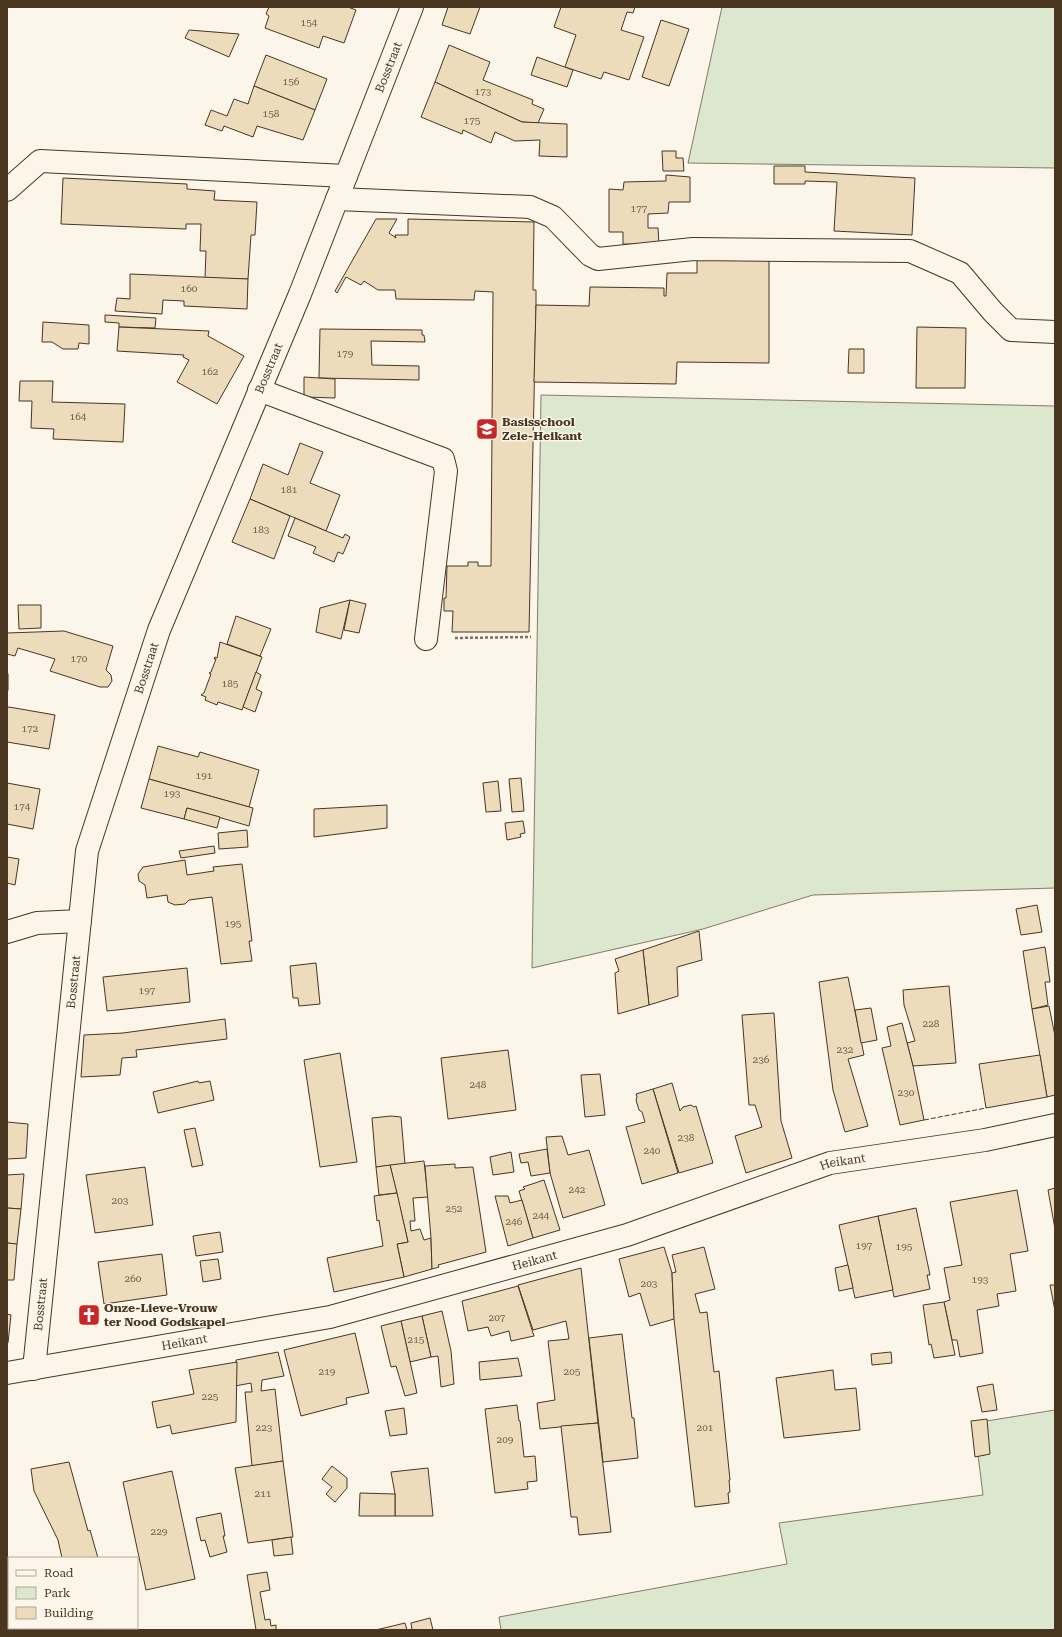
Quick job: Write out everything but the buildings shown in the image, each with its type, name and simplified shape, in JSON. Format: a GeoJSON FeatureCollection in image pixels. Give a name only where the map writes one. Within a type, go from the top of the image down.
{"type":"FeatureCollection","features":[{"type":"Feature","properties":{"kind":"street","name":"Bosstraat"},"geometry":{"type":"LineString","coordinates":[[34,1369],[87,852],[159,630],[300,294],[412,7]]}},
{"type":"Feature","properties":{"kind":"street"},"geometry":{"type":"LineString","coordinates":[[7,190],[40,161],[346,176]]}},
{"type":"Feature","properties":{"kind":"street"},"geometry":{"type":"LineString","coordinates":[[337,199],[530,207],[553,217],[590,255],[598,259],[693,248],[910,251],[960,273],[993,312],[1011,330],[1055,332]]}},
{"type":"Feature","properties":{"kind":"street"},"geometry":{"type":"LineString","coordinates":[[259,390],[443,458],[446,470],[426,638]]}},
{"type":"Feature","properties":{"kind":"street"},"geometry":{"type":"LineString","coordinates":[[7,932],[37,923],[80,921]]}},
{"type":"Feature","properties":{"kind":"street","name":"Heikant"},"geometry":{"type":"LineString","coordinates":[[7,1373],[330,1317],[628,1235],[830,1163],[985,1140],[1055,1125]]}},
{"type":"Feature","properties":{"kind":"path"},"geometry":{"type":"LineString","coordinates":[[426,638],[531,637]]}},
{"type":"Feature","properties":{"kind":"green space"},"geometry":{"type":"Polygon","coordinates":[[[722,7],[1055,7],[1055,168],[688,163],[722,7]]]}},
{"type":"Feature","properties":{"kind":"green space"},"geometry":{"type":"Polygon","coordinates":[[[541,395],[1055,406],[1055,888],[813,895],[703,929],[532,968],[541,395]]]}},
{"type":"Feature","properties":{"kind":"green space"},"geometry":{"type":"Polygon","coordinates":[[[1055,1410],[1055,1630],[501,1630],[499,1617],[787,1564],[779,1523],[983,1495],[974,1423],[1055,1410]]]}},
{"type":"Feature","properties":{"kind":"fence"},"geometry":{"type":"LineString","coordinates":[[924,1120],[986,1108]]}},
{"type":"Feature","properties":{"kind":"place","name":"Basisschool Zele-Heikant"},"geometry":{"type":"Point","coordinates":[487,429]}},
{"type":"Feature","properties":{"kind":"place","name":"Onze-Lieve-Vrouw ter Nood Godskapel"},"geometry":{"type":"Point","coordinates":[89,1315]}}]}
